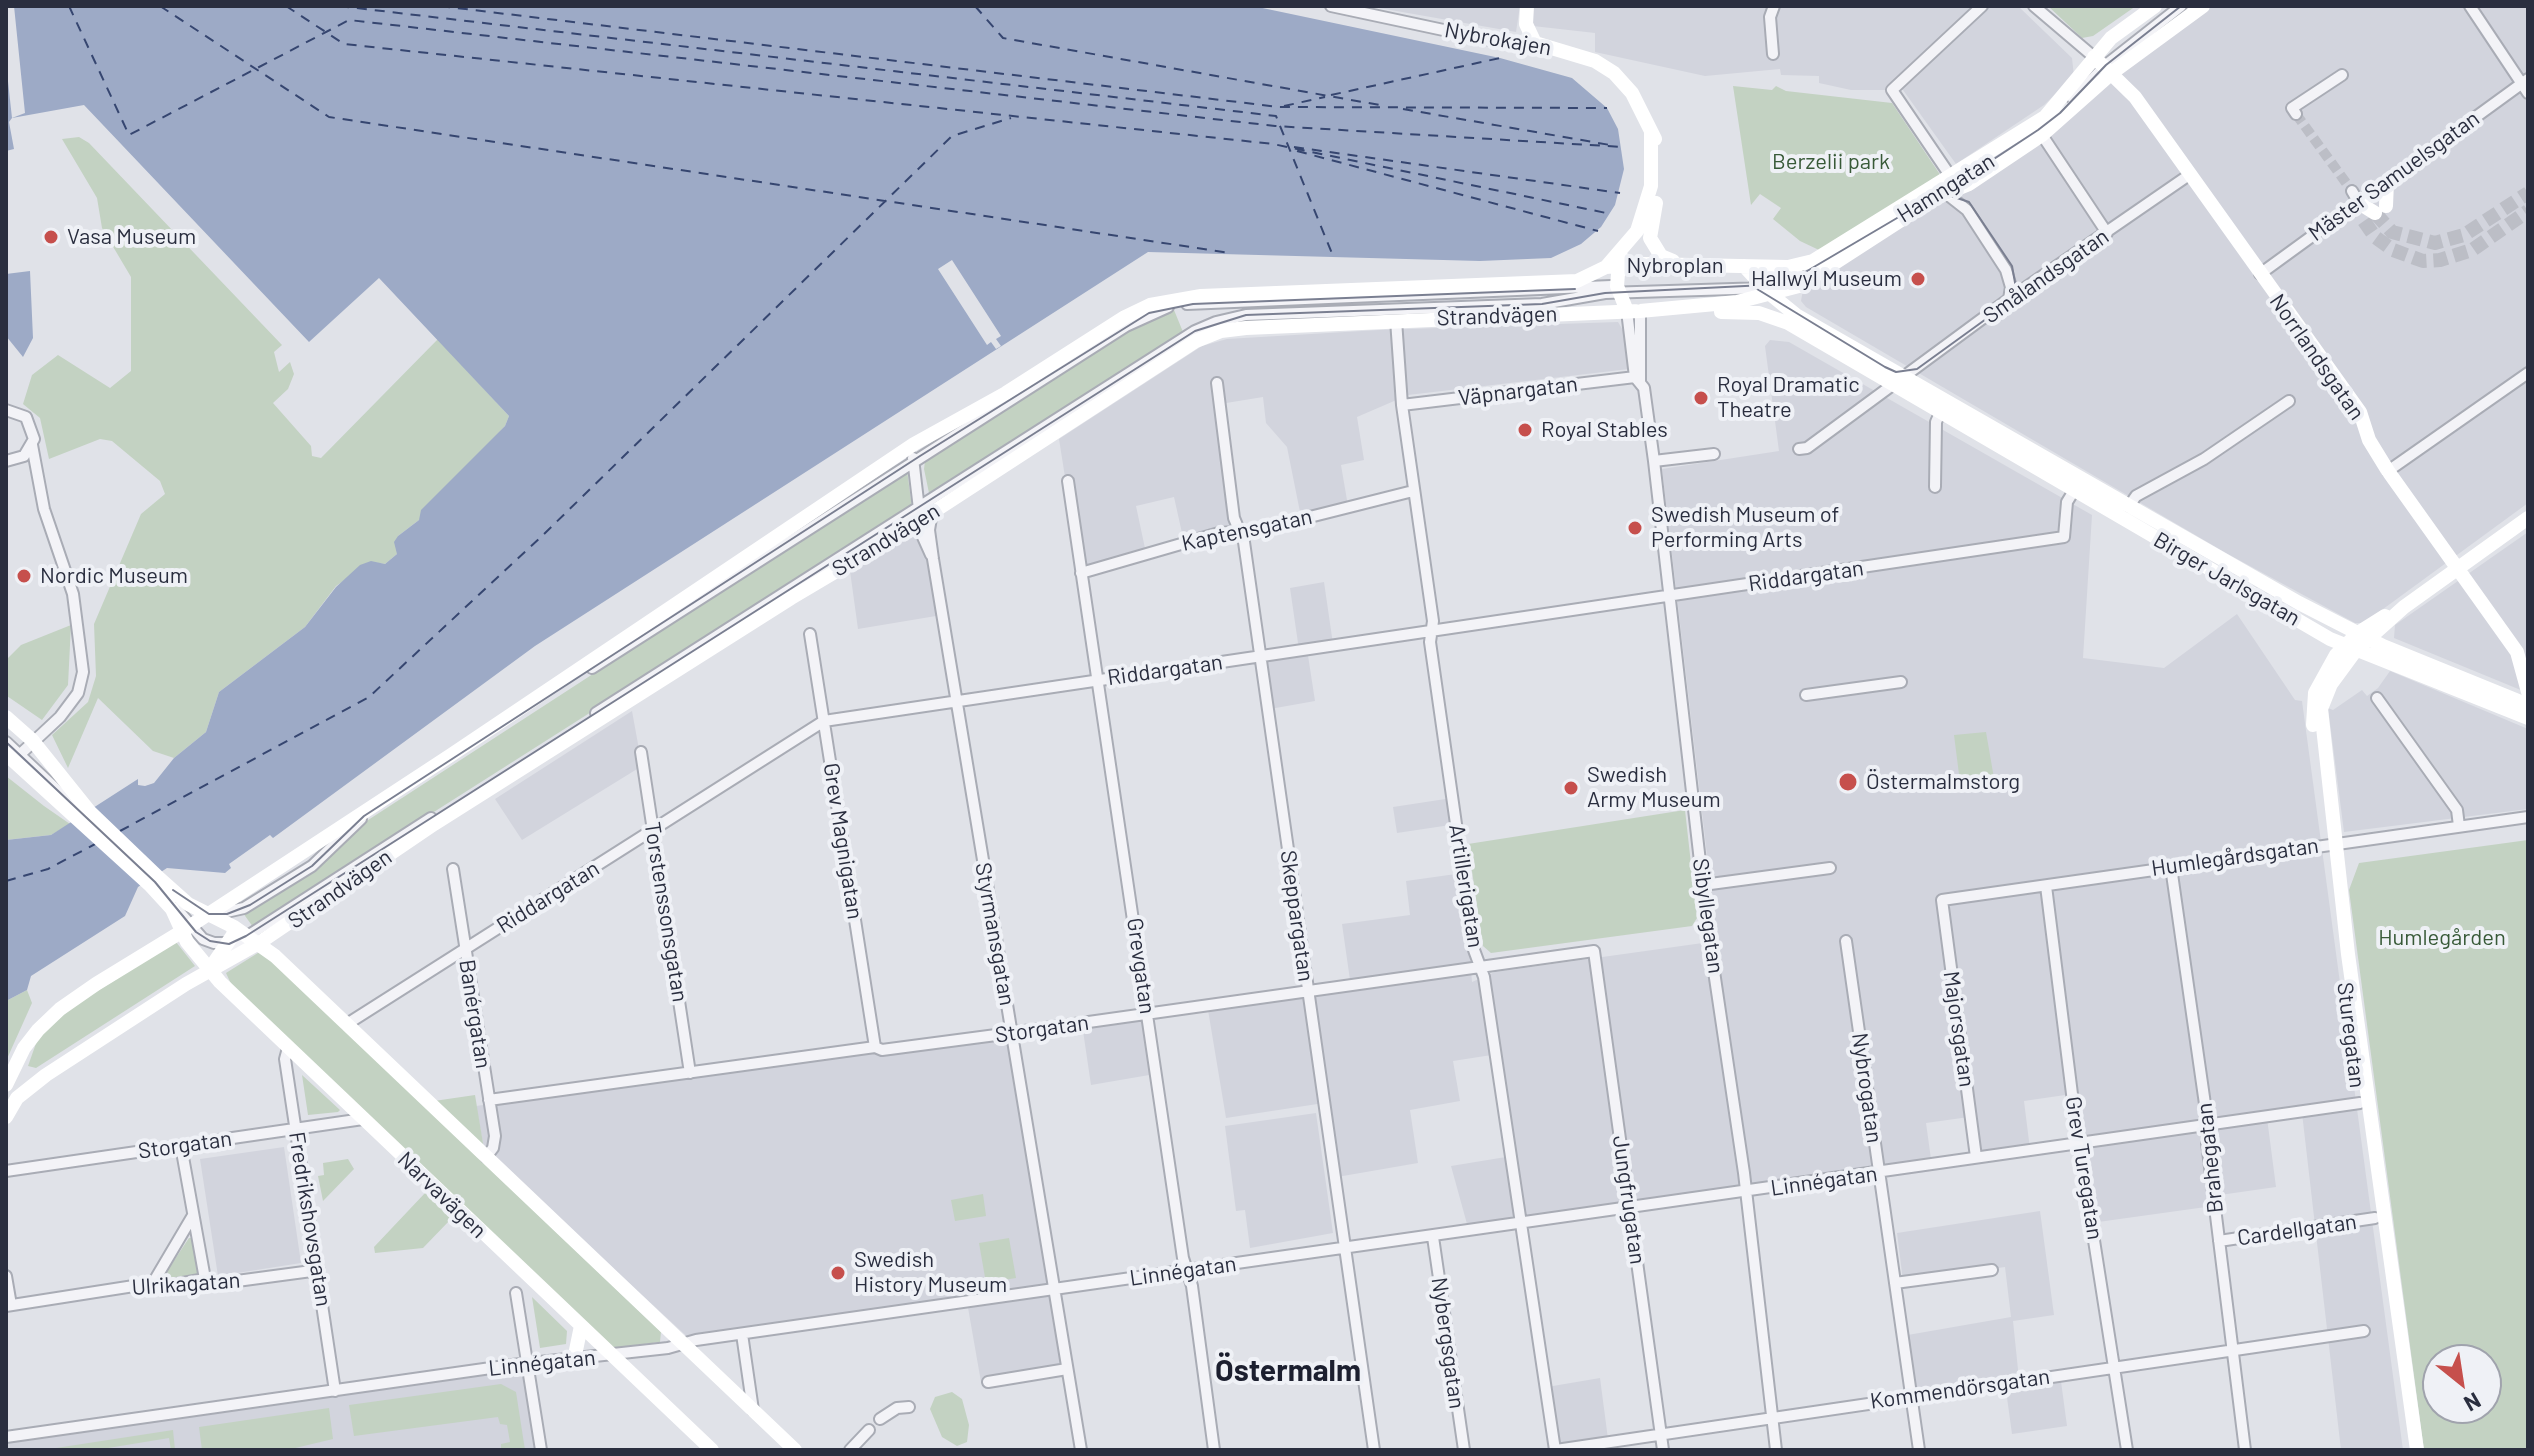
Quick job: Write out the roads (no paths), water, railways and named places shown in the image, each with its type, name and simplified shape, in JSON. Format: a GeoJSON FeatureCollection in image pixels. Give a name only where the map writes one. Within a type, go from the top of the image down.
{"type":"FeatureCollection","features":[{"type":"Feature","properties":{"kind":"street","name":"Nybrokajen"},"geometry":{"type":"LineString","coordinates":[[1331,6],[1506,44],[1543,47],[1595,61],[1614,73],[1632,93],[1651,131]]}},
{"type":"Feature","properties":{"kind":"street"},"geometry":{"type":"LineString","coordinates":[[1398,20],[1400,6]]}},
{"type":"Feature","properties":{"kind":"street"},"geometry":{"type":"LineString","coordinates":[[1527,6],[1529,34],[1535,43],[1543,47]]}},
{"type":"Feature","properties":{"kind":"street"},"geometry":{"type":"LineString","coordinates":[[1773,54],[1770,17],[1774,6]]}},
{"type":"Feature","properties":{"kind":"street"},"geometry":{"type":"LineString","coordinates":[[1951,177],[1892,90],[1982,6]]}},
{"type":"Feature","properties":{"kind":"street"},"geometry":{"type":"LineString","coordinates":[[2034,6],[2103,64]]}},
{"type":"Feature","properties":{"kind":"street","name":"Hamngatan"},"geometry":{"type":"LineString","coordinates":[[1759,281],[1799,286],[1935,198],[1948,195],[2042,135],[2093,89],[2111,38],[2155,6]]}},
{"type":"Feature","properties":{"kind":"street","name":"Hamngatan"},"geometry":{"type":"LineString","coordinates":[[1740,282],[1803,277],[2001,154],[2060,113],[2103,64],[2175,6]]}},
{"type":"Feature","properties":{"kind":"street","name":"Hamngatan"},"geometry":{"type":"LineString","coordinates":[[2103,64],[2181,6]]}},
{"type":"Feature","properties":{"kind":"street","name":"Hamngatan"},"geometry":{"type":"LineString","coordinates":[[1759,281],[1788,267],[1813,261],[1951,177],[2045,117],[2081,78],[2203,6]]}},
{"type":"Feature","properties":{"kind":"street"},"geometry":{"type":"LineString","coordinates":[[2470,6],[2526,85]]}},
{"type":"Feature","properties":{"kind":"street","name":"Norrlandsgatan"},"geometry":{"type":"LineString","coordinates":[[2103,64],[2135,97],[2360,412],[2369,440],[2388,471],[2524,659],[2528,692]]}},
{"type":"Feature","properties":{"kind":"street"},"geometry":{"type":"LineString","coordinates":[[2296,114],[2292,108],[2342,75]]}},
{"type":"Feature","properties":{"kind":"street","name":"Mäster Samuelsgatan"},"geometry":{"type":"LineString","coordinates":[[2260,274],[2356,197],[2387,182],[2526,85]]}},
{"type":"Feature","properties":{"kind":"street"},"geometry":{"type":"LineString","coordinates":[[1634,311],[1617,289],[1651,186],[1651,131]]}},
{"type":"Feature","properties":{"kind":"street"},"geometry":{"type":"LineString","coordinates":[[1651,131],[1660,155],[1661,178],[1650,238],[1661,256],[1681,264]]}},
{"type":"Feature","properties":{"kind":"street"},"geometry":{"type":"LineString","coordinates":[[2042,135],[2107,233]]}},
{"type":"Feature","properties":{"kind":"street","name":"Smålandsgatan"},"geometry":{"type":"LineString","coordinates":[[1799,449],[1807,448],[2009,299],[2189,175]]}},
{"type":"Feature","properties":{"kind":"street"},"geometry":{"type":"LineString","coordinates":[[2356,197],[2375,213],[2387,182]]}},
{"type":"Feature","properties":{"kind":"street"},"geometry":{"type":"LineString","coordinates":[[1948,195],[1967,210],[2006,270],[2011,287],[2009,299]]}},
{"type":"Feature","properties":{"kind":"street"},"geometry":{"type":"LineString","coordinates":[[1606,267],[1637,231]]}},
{"type":"Feature","properties":{"kind":"street","name":"Nybroplan"},"geometry":{"type":"LineString","coordinates":[[1606,267],[1681,264],[1759,281]]}},
{"type":"Feature","properties":{"kind":"street","name":"Strandvägen"},"geometry":{"type":"LineString","coordinates":[[913,461],[917,451],[1125,317],[1150,305],[1179,298],[1548,285],[1577,281],[1606,267]]}},
{"type":"Feature","properties":{"kind":"street","name":"Nybroplan"},"geometry":{"type":"LineString","coordinates":[[1617,289],[1759,281]]}},
{"type":"Feature","properties":{"kind":"street","name":"Nybroplan"},"geometry":{"type":"LineString","coordinates":[[1634,311],[1737,302],[1759,281]]}},
{"type":"Feature","properties":{"kind":"street","name":"Birger Jarlsgatan"},"geometry":{"type":"LineString","coordinates":[[1759,281],[1816,326],[1940,413],[2075,489],[2254,597],[2528,718]]}},
{"type":"Feature","properties":{"kind":"street","name":"Nybroplan"},"geometry":{"type":"LineString","coordinates":[[1617,289],[1740,282]]}},
{"type":"Feature","properties":{"kind":"street","name":"Birger Jarlsgatan"},"geometry":{"type":"LineString","coordinates":[[1799,286],[1796,304],[1816,326]]}},
{"type":"Feature","properties":{"kind":"street","name":"Strandvägen"},"geometry":{"type":"LineString","coordinates":[[209,914],[236,912],[312,866],[364,816],[913,461],[1126,326],[1164,308],[1193,304],[1617,289]]}},
{"type":"Feature","properties":{"kind":"street","name":"Strandvägen"},"geometry":{"type":"LineString","coordinates":[[923,512],[1191,334],[1216,322],[1246,315],[1542,304],[1617,289]]}},
{"type":"Feature","properties":{"kind":"street","name":"Nybroplan"},"geometry":{"type":"LineString","coordinates":[[1634,311],[1759,313]]}},
{"type":"Feature","properties":{"kind":"street","name":"Strandvägen"},"geometry":{"type":"LineString","coordinates":[[209,971],[217,955],[241,938],[434,824],[923,512],[1208,335],[1246,328],[1634,311]]}},
{"type":"Feature","properties":{"kind":"street","name":"Sibyllegatan"},"geometry":{"type":"LineString","coordinates":[[1634,311],[1637,380],[1644,388],[1654,461],[1703,885],[1745,1191],[1776,1450]]}},
{"type":"Feature","properties":{"kind":"street","name":"Birger Jarlsgatan"},"geometry":{"type":"LineString","coordinates":[[1759,313],[1788,323],[2129,506],[2356,641]]}},
{"type":"Feature","properties":{"kind":"street","name":"Artillerigatan"},"geometry":{"type":"LineString","coordinates":[[1396,320],[1402,405],[1433,617],[1431,631],[1474,950],[1484,977],[1555,1450]]}},
{"type":"Feature","properties":{"kind":"street"},"geometry":{"type":"LineString","coordinates":[[2388,471],[2528,373]]}},
{"type":"Feature","properties":{"kind":"street","name":"Väpnargatan"},"geometry":{"type":"LineString","coordinates":[[1402,405],[1637,380]]}},
{"type":"Feature","properties":{"kind":"street","name":"Birger Jarlsgatan"},"geometry":{"type":"LineString","coordinates":[[1898,382],[1931,398],[2259,590],[2356,641],[2528,705]]}},
{"type":"Feature","properties":{"kind":"street","name":"Skeppargatan"},"geometry":{"type":"LineString","coordinates":[[1217,383],[1234,518],[1243,533],[1374,1450]]}},
{"type":"Feature","properties":{"kind":"street","name":"Strandvägen"},"geometry":{"type":"LineString","coordinates":[[6,1085],[18,1059],[38,1030],[60,1009],[804,521],[914,444],[1006,393]]}},
{"type":"Feature","properties":{"kind":"street"},"geometry":{"type":"LineString","coordinates":[[2129,506],[2136,496],[2204,459],[2289,401]]}},
{"type":"Feature","properties":{"kind":"street"},"geometry":{"type":"LineString","coordinates":[[6,410],[19,412],[31,423],[32,445],[49,523],[73,594],[83,672],[78,693],[60,717],[19,751]]}},
{"type":"Feature","properties":{"kind":"street"},"geometry":{"type":"LineString","coordinates":[[1935,487],[1936,422],[1940,413]]}},
{"type":"Feature","properties":{"kind":"street"},"geometry":{"type":"LineString","coordinates":[[6,461],[18,459],[32,445]]}},
{"type":"Feature","properties":{"kind":"street"},"geometry":{"type":"LineString","coordinates":[[1654,461],[1714,454]]}},
{"type":"Feature","properties":{"kind":"street"},"geometry":{"type":"LineString","coordinates":[[18,459],[37,471]]}},
{"type":"Feature","properties":{"kind":"street","name":"Styrmansgatan"},"geometry":{"type":"LineString","coordinates":[[913,461],[923,512],[925,545],[933,559],[1081,1450]]}},
{"type":"Feature","properties":{"kind":"street","name":"Grevgatan"},"geometry":{"type":"LineString","coordinates":[[1068,481],[1186,1271],[1192,1286],[1214,1450]]}},
{"type":"Feature","properties":{"kind":"street","name":"Riddargatan"},"geometry":{"type":"LineString","coordinates":[[347,1024],[824,721],[2064,537],[2067,502],[2075,489]]}},
{"type":"Feature","properties":{"kind":"street","name":"Kaptensgatan"},"geometry":{"type":"LineString","coordinates":[[1081,573],[1219,533],[1243,533],[1413,491]]}},
{"type":"Feature","properties":{"kind":"street"},"geometry":{"type":"LineString","coordinates":[[2356,641],[2528,518]]}},
{"type":"Feature","properties":{"kind":"street","name":"Grev Magnigatan"},"geometry":{"type":"LineString","coordinates":[[810,634],[875,1047]]}},
{"type":"Feature","properties":{"kind":"street","name":"Sturegatan"},"geometry":{"type":"LineString","coordinates":[[2356,641],[2331,684],[2321,709],[2360,1103],[2408,1450]]}},
{"type":"Feature","properties":{"kind":"street"},"geometry":{"type":"LineString","coordinates":[[1806,695],[1901,682]]}},
{"type":"Feature","properties":{"kind":"street"},"geometry":{"type":"LineString","coordinates":[[2377,698],[2457,810],[2459,826]]}},
{"type":"Feature","properties":{"kind":"street"},"geometry":{"type":"LineString","coordinates":[[6,717],[19,751]]}},
{"type":"Feature","properties":{"kind":"street"},"geometry":{"type":"LineString","coordinates":[[6,735],[155,882],[209,914],[347,1024],[795,1450]]}},
{"type":"Feature","properties":{"kind":"street"},"geometry":{"type":"LineString","coordinates":[[6,742],[84,815]]}},
{"type":"Feature","properties":{"kind":"street","name":"Torstenssonsgatan"},"geometry":{"type":"LineString","coordinates":[[641,752],[690,1073]]}},
{"type":"Feature","properties":{"kind":"street","name":"Humlegårdsgatan"},"geometry":{"type":"LineString","coordinates":[[1942,900],[2528,817]]}},
{"type":"Feature","properties":{"kind":"street","name":"Sturegatan"},"geometry":{"type":"LineString","coordinates":[[2333,843],[2417,1450]]}},
{"type":"Feature","properties":{"kind":"street","name":"Brahegatan"},"geometry":{"type":"LineString","coordinates":[[2171,867],[2208,1125],[2245,1450]]}},
{"type":"Feature","properties":{"kind":"street"},"geometry":{"type":"LineString","coordinates":[[1703,885],[1830,868]]}},
{"type":"Feature","properties":{"kind":"street","name":"Banérgatan"},"geometry":{"type":"LineString","coordinates":[[453,869],[495,1136],[493,1148],[486,1157]]}},
{"type":"Feature","properties":{"kind":"street","name":"Narvavägen"},"geometry":{"type":"LineString","coordinates":[[155,882],[209,971],[712,1450]]}},
{"type":"Feature","properties":{"kind":"street","name":"Grev Turegatan"},"geometry":{"type":"LineString","coordinates":[[2046,886],[2080,1144],[2127,1450]]}},
{"type":"Feature","properties":{"kind":"street","name":"Majorsgatan"},"geometry":{"type":"LineString","coordinates":[[1942,900],[1976,1157]]}},
{"type":"Feature","properties":{"kind":"street"},"geometry":{"type":"LineString","coordinates":[[186,929],[203,939],[241,938]]}},
{"type":"Feature","properties":{"kind":"street","name":"Strandvägen"},"geometry":{"type":"LineString","coordinates":[[6,1117],[17,1098],[46,1075],[209,971],[241,938]]}},
{"type":"Feature","properties":{"kind":"street","name":"Nybrogatan"},"geometry":{"type":"LineString","coordinates":[[1846,941],[1919,1450]]}},
{"type":"Feature","properties":{"kind":"street","name":"Storgatan"},"geometry":{"type":"LineString","coordinates":[[489,1100],[875,1047],[882,1050],[1011,1033],[1594,951]]}},
{"type":"Feature","properties":{"kind":"street","name":"Jungfrugatan"},"geometry":{"type":"LineString","coordinates":[[1594,951],[1663,1450]]}},
{"type":"Feature","properties":{"kind":"street","name":"Fredrikshovsgatan"},"geometry":{"type":"LineString","coordinates":[[288,1048],[285,1059],[335,1391]]}},
{"type":"Feature","properties":{"kind":"street"},"geometry":{"type":"LineString","coordinates":[[18,1059],[22,1070],[29,1076],[46,1075]]}},
{"type":"Feature","properties":{"kind":"street","name":"Linnégatan"},"geometry":{"type":"LineString","coordinates":[[6,1437],[611,1356],[742,1334],[2360,1103]]}},
{"type":"Feature","properties":{"kind":"street","name":"Storgatan"},"geometry":{"type":"LineString","coordinates":[[6,1171],[363,1119]]}},
{"type":"Feature","properties":{"kind":"street"},"geometry":{"type":"LineString","coordinates":[[181,1146],[205,1279]]}},
{"type":"Feature","properties":{"kind":"street"},"geometry":{"type":"LineString","coordinates":[[153,1283],[192,1217]]}},
{"type":"Feature","properties":{"kind":"street","name":"Cardellgatan"},"geometry":{"type":"LineString","coordinates":[[2219,1241],[2375,1218]]}},
{"type":"Feature","properties":{"kind":"street","name":"Nybergsgatan"},"geometry":{"type":"LineString","coordinates":[[1433,1237],[1464,1450]]}},
{"type":"Feature","properties":{"kind":"street","name":"Ulrikagatan"},"geometry":{"type":"LineString","coordinates":[[8,1305],[153,1283],[166,1286],[205,1279],[222,1283],[319,1270]]}},
{"type":"Feature","properties":{"kind":"street"},"geometry":{"type":"LineString","coordinates":[[1895,1283],[1992,1270]]}},
{"type":"Feature","properties":{"kind":"street"},"geometry":{"type":"LineString","coordinates":[[6,1276],[8,1305]]}},
{"type":"Feature","properties":{"kind":"street"},"geometry":{"type":"LineString","coordinates":[[516,1293],[541,1450]]}},
{"type":"Feature","properties":{"kind":"street"},"geometry":{"type":"LineString","coordinates":[[574,1360],[581,1326]]}},
{"type":"Feature","properties":{"kind":"street","name":"Kommendörsgatan"},"geometry":{"type":"LineString","coordinates":[[1555,1450],[2364,1331]]}},
{"type":"Feature","properties":{"kind":"street"},"geometry":{"type":"LineString","coordinates":[[742,1334],[753,1412]]}},
{"type":"Feature","properties":{"kind":"street"},"geometry":{"type":"LineString","coordinates":[[988,1382],[1067,1369]]}},
{"type":"Feature","properties":{"kind":"street"},"geometry":{"type":"LineString","coordinates":[[880,1419],[897,1408],[909,1407]]}},
{"type":"Feature","properties":{"kind":"street"},"geometry":{"type":"LineString","coordinates":[[850,1450],[869,1430]]}},
{"type":"Feature","properties":{"kind":"water"},"geometry":{"type":"Polygon","coordinates":[[[6,6],[1253,6],[1500,58],[1572,78],[1607,108],[1618,129],[1624,169],[1615,205],[1601,227],[1581,244],[1551,258],[1480,261],[1148,252],[535,646],[273,838],[270,835],[229,864],[231,868],[225,873],[167,868],[138,887],[125,916],[31,976],[27,990],[6,1001],[6,840],[51,835],[138,779],[138,785],[154,783],[174,758],[206,732],[219,692],[305,627],[336,587],[360,565],[371,561],[385,564],[397,554],[394,542],[398,536],[419,520],[421,510],[505,426],[509,416],[379,278],[309,342],[84,105],[12,118],[9,122],[14,149],[6,151],[6,6]]]}},
{"type":"Feature","properties":{"kind":"water"},"geometry":{"type":"Polygon","coordinates":[[[30,271],[33,338],[23,357],[6,336],[6,274],[30,271]]]}},
{"type":"Feature","properties":{"kind":"tunnel"},"geometry":{"type":"LineString","coordinates":[[2296,114],[2352,191]]}},
{"type":"Feature","properties":{"kind":"tunnel"},"geometry":{"type":"LineString","coordinates":[[2375,213],[2392,232],[2435,243],[2464,235],[2528,193]]}},
{"type":"Feature","properties":{"kind":"tunnel"},"geometry":{"type":"LineString","coordinates":[[2364,221],[2375,237],[2393,250],[2423,261],[2440,260],[2472,250],[2528,211]]}},
{"type":"Feature","properties":{"kind":"tram line"},"geometry":{"type":"LineString","coordinates":[[6,742],[155,882],[196,932],[210,941],[229,944],[1195,331],[1246,315],[1542,304],[1605,293],[1785,284],[1965,178],[2038,130],[2060,113],[2106,65],[2181,6]]}},
{"type":"Feature","properties":{"kind":"tram line"},"geometry":{"type":"LineString","coordinates":[[1757,289],[1885,367],[1896,372],[1917,369],[2004,306],[2016,288],[2012,266],[1969,202],[1948,195],[1935,198]]}},
{"type":"Feature","properties":{"kind":"tram line"},"geometry":{"type":"LineString","coordinates":[[173,890],[209,914],[227,914],[250,905],[312,866],[364,816],[920,456],[1149,313],[1193,304],[1575,289]]}},
{"type":"Feature","properties":{"kind":"place","name":"Vasa Museum"},"geometry":{"type":"Point","coordinates":[51,237]}},
{"type":"Feature","properties":{"kind":"place","name":"Hallwyl Museum"},"geometry":{"type":"Point","coordinates":[1918,279]}},
{"type":"Feature","properties":{"kind":"place","name":"Royal Dramatic Theatre"},"geometry":{"type":"Point","coordinates":[1701,398]}},
{"type":"Feature","properties":{"kind":"place","name":"Royal Stables"},"geometry":{"type":"Point","coordinates":[1525,430]}},
{"type":"Feature","properties":{"kind":"place","name":"Swedish Museum of Performing Arts"},"geometry":{"type":"Point","coordinates":[1635,528]}},
{"type":"Feature","properties":{"kind":"place","name":"Nordic Museum"},"geometry":{"type":"Point","coordinates":[24,576]}},
{"type":"Feature","properties":{"kind":"place","name":"Östermalmstorg"},"geometry":{"type":"Point","coordinates":[1848,782]}},
{"type":"Feature","properties":{"kind":"place","name":"Swedish Army Museum"},"geometry":{"type":"Point","coordinates":[1571,788]}},
{"type":"Feature","properties":{"kind":"place","name":"Swedish History Museum"},"geometry":{"type":"Point","coordinates":[838,1273]}},
{"type":"Feature","properties":{"kind":"district","name":"Östermalm"},"geometry":{"type":"Point","coordinates":[1288,1371]}},
{"type":"Feature","properties":{"kind":"park label","name":"Berzelii park"},"geometry":{"type":"Point","coordinates":[1831,162]}},
{"type":"Feature","properties":{"kind":"park label","name":"Humlegården"},"geometry":{"type":"Point","coordinates":[2442,938]}}]}
